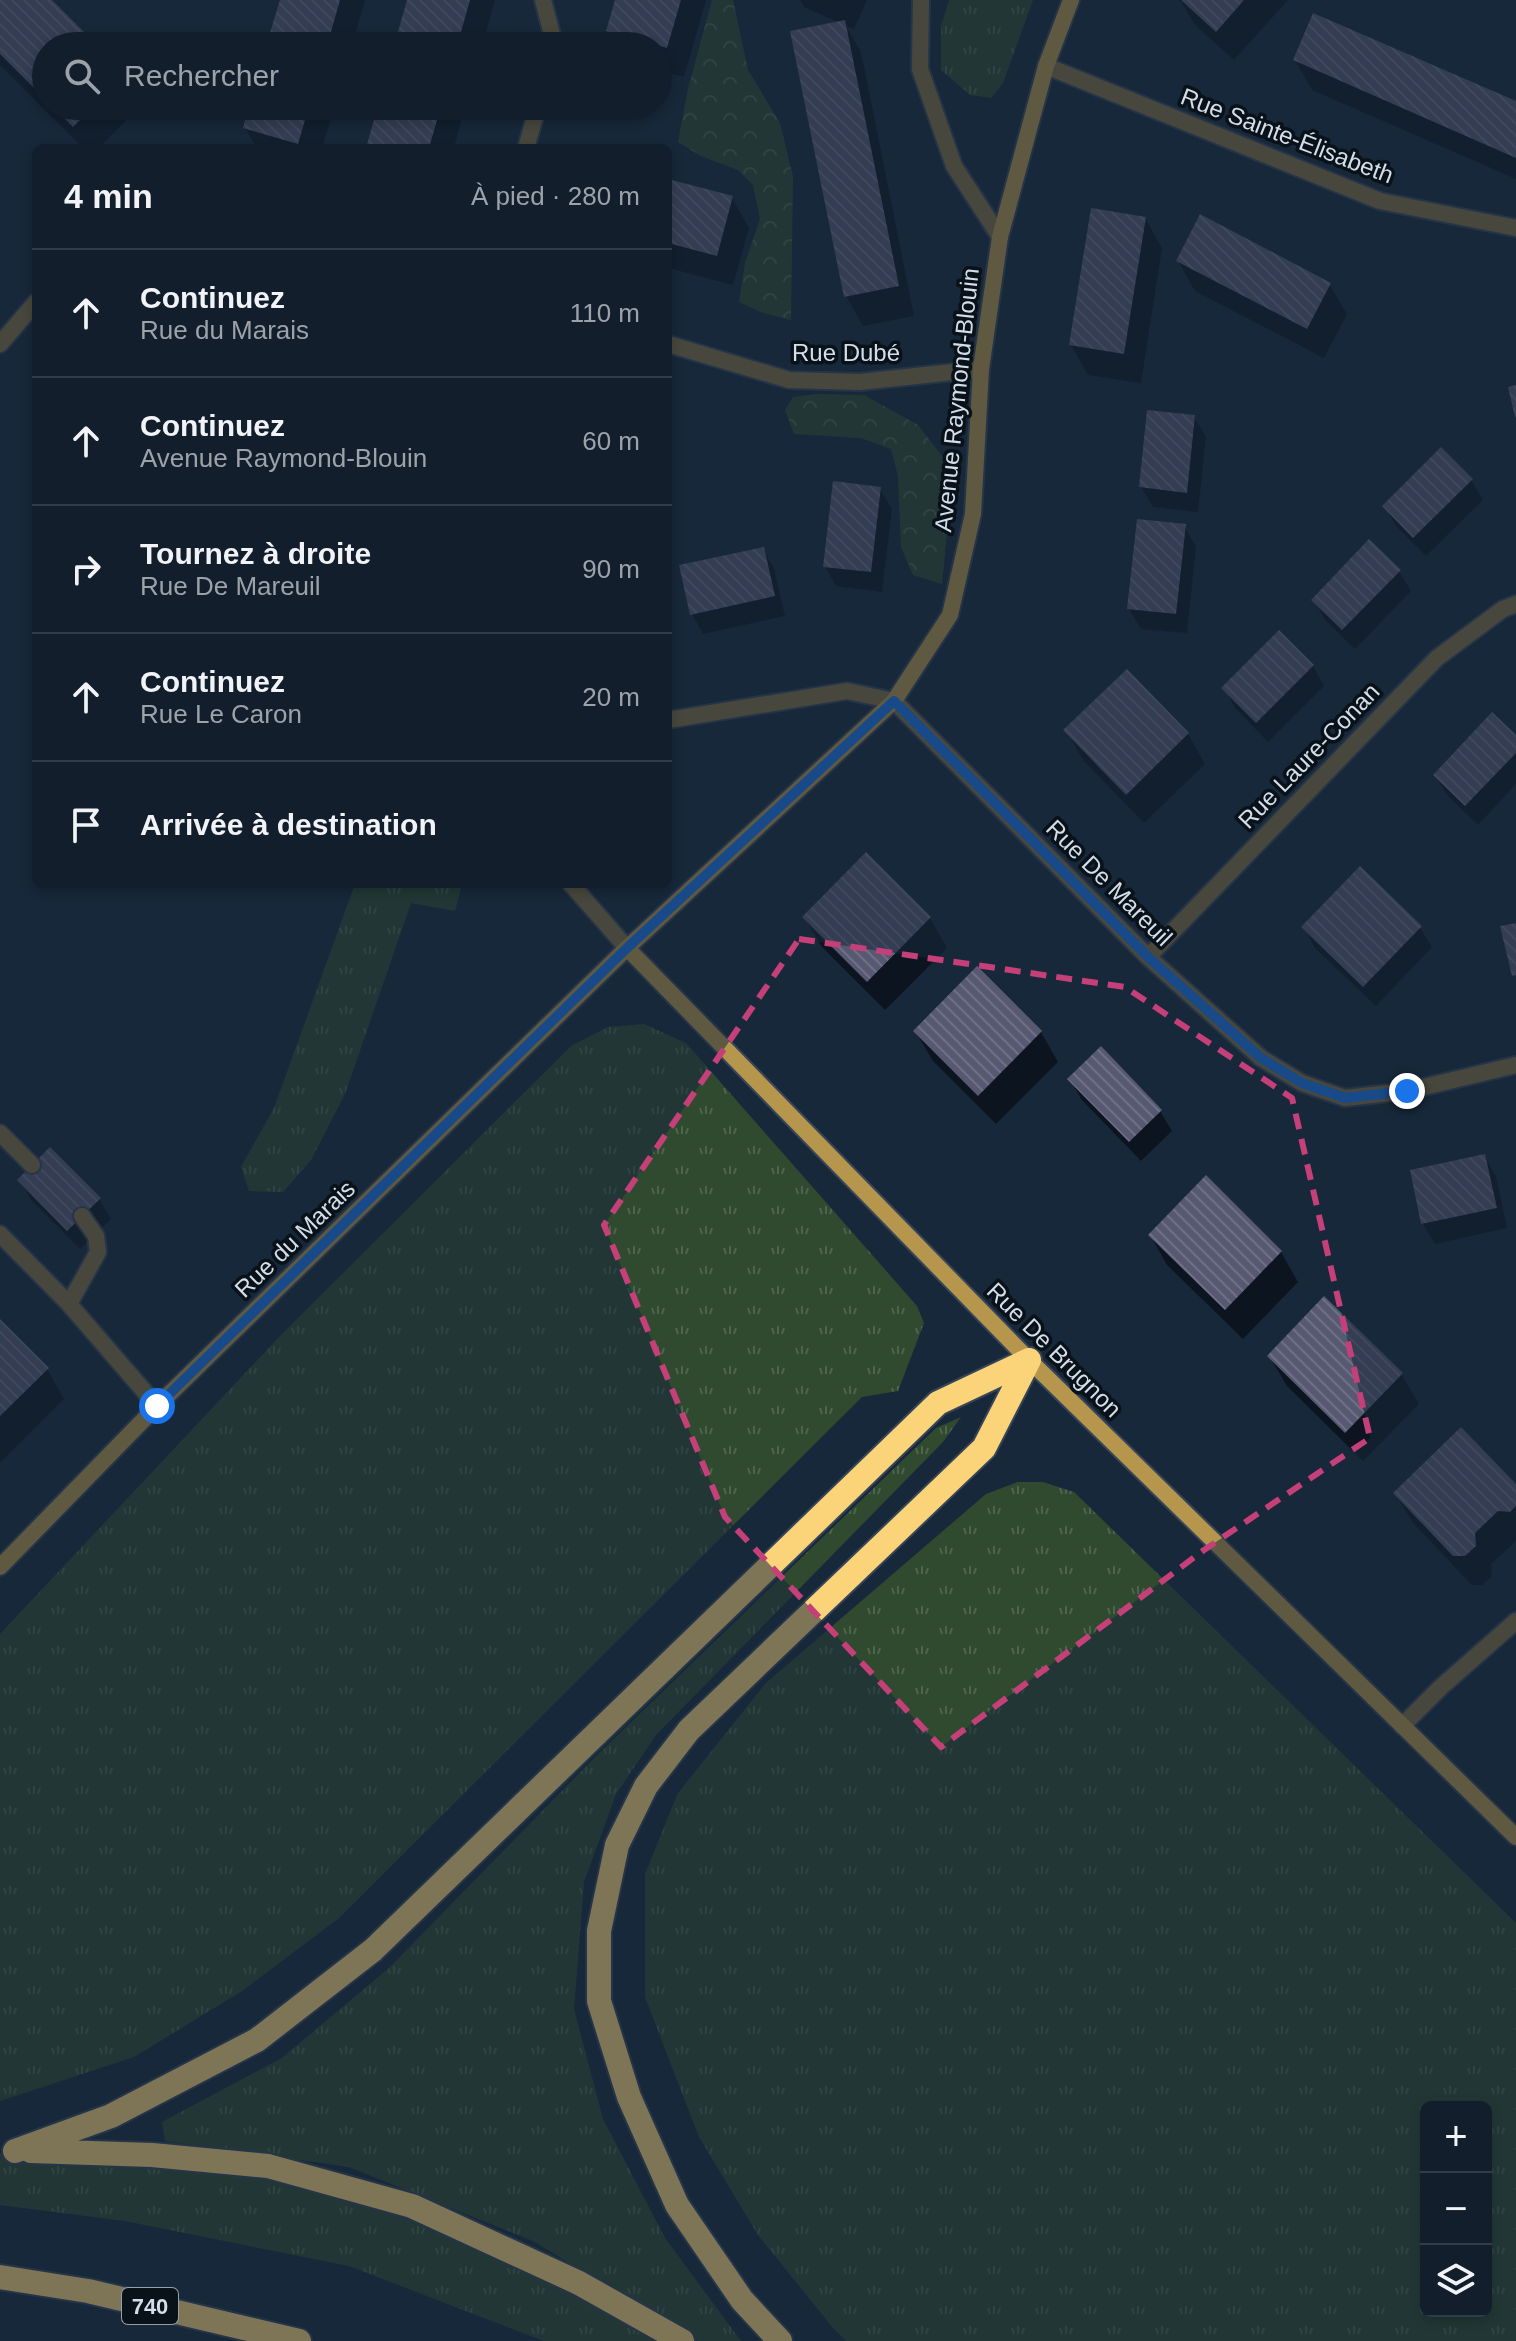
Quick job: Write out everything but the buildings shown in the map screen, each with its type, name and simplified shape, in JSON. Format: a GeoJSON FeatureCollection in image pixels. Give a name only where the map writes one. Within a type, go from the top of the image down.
{"type":"FeatureCollection","features":[{"type":"Feature","properties":{"kind":"highway"},"geometry":{"type":"LineString","coordinates":[[8,2152],[111,2116],[257,2040],[373,1950],[938,1403],[1029,1360]]}},
{"type":"Feature","properties":{"kind":"highway"},"geometry":{"type":"LineString","coordinates":[[780,2341],[742,2300],[677,2205],[629,2097],[599,2001],[599,1931],[617,1845],[646,1786],[689,1730],[984,1448],[1029,1360]]}},
{"type":"Feature","properties":{"kind":"highway"},"geometry":{"type":"LineString","coordinates":[[8,2152],[152,2155],[268,2166],[412,2206],[579,2283],[682,2341]]}},
{"type":"Feature","properties":{"kind":"highway","name":"740"},"geometry":{"type":"LineString","coordinates":[[0,2277],[88,2291],[299,2341]]}},
{"type":"Feature","properties":{"kind":"street"},"geometry":{"type":"LineString","coordinates":[[543,0],[551,32]]}},
{"type":"Feature","properties":{"kind":"street"},"geometry":{"type":"LineString","coordinates":[[921,0],[920,69],[954,166],[1000,237]]}},
{"type":"Feature","properties":{"kind":"street","name":"Avenue Raymond-Blouin"},"geometry":{"type":"LineString","coordinates":[[627,948],[894,701],[950,615],[973,514],[981,369],[1000,237],[1046,66],[1071,0]]}},
{"type":"Feature","properties":{"kind":"street","name":"Rue Sainte-Élisabeth"},"geometry":{"type":"LineString","coordinates":[[1046,66],[1380,201],[1516,228]]}},
{"type":"Feature","properties":{"kind":"street"},"geometry":{"type":"LineString","coordinates":[[527,144],[534,120]]}},
{"type":"Feature","properties":{"kind":"street"},"geometry":{"type":"LineString","coordinates":[[0,344],[32,307]]}},
{"type":"Feature","properties":{"kind":"street","name":"Rue Dubé"},"geometry":{"type":"LineString","coordinates":[[672,345],[789,380],[860,382],[981,369]]}},
{"type":"Feature","properties":{"kind":"street","name":"Rue Laure-Conan"},"geometry":{"type":"LineString","coordinates":[[1148,957],[1437,658],[1503,609],[1516,604]]}},
{"type":"Feature","properties":{"kind":"street"},"geometry":{"type":"LineString","coordinates":[[672,719],[847,691],[894,701]]}},
{"type":"Feature","properties":{"kind":"street","name":"Rue De Mareuil"},"geometry":{"type":"LineString","coordinates":[[894,701],[1148,957],[1261,1058],[1302,1083],[1345,1098],[1407,1091],[1516,1065]]}},
{"type":"Feature","properties":{"kind":"street","name":"Rue De Brugnon"},"geometry":{"type":"LineString","coordinates":[[574,888],[627,948],[1029,1360],[1516,1837]]}},
{"type":"Feature","properties":{"kind":"street","name":"Rue du Marais"},"geometry":{"type":"LineString","coordinates":[[0,1567],[157,1406],[627,948]]}},
{"type":"Feature","properties":{"kind":"street"},"geometry":{"type":"LineString","coordinates":[[0,1133],[32,1165]]}},
{"type":"Feature","properties":{"kind":"street"},"geometry":{"type":"LineString","coordinates":[[69,1304],[98,1252],[96,1236],[82,1216]]}},
{"type":"Feature","properties":{"kind":"street"},"geometry":{"type":"LineString","coordinates":[[0,1234],[69,1304],[157,1406]]}},
{"type":"Feature","properties":{"kind":"street"},"geometry":{"type":"LineString","coordinates":[[1402,1726],[1516,1621]]}},
{"type":"Feature","properties":{"kind":"highlighted area"},"geometry":{"type":"Polygon","coordinates":[[[799,939],[1125,987],[1292,1098],[1370,1438],[1204,1550],[941,1747],[725,1517],[604,1225],[799,939]]]}},
{"type":"Feature","properties":{"kind":"green space"},"geometry":{"type":"Polygon","coordinates":[[[712,0],[733,0],[748,70],[780,123],[793,177],[791,320],[763,313],[739,302],[745,263],[760,219],[753,185],[738,170],[701,156],[678,142],[688,89],[712,0]]]}},
{"type":"Feature","properties":{"kind":"green space"},"geometry":{"type":"Polygon","coordinates":[[[949,0],[1033,0],[1003,83],[991,98],[970,95],[941,70],[941,26],[949,0]]]}},
{"type":"Feature","properties":{"kind":"green space"},"geometry":{"type":"Polygon","coordinates":[[[864,395],[918,425],[953,470],[942,584],[913,575],[901,547],[898,476],[891,449],[861,438],[794,434],[785,410],[793,397],[864,395]]]}},
{"type":"Feature","properties":{"kind":"green space"},"geometry":{"type":"Polygon","coordinates":[[[354,888],[461,888],[455,911],[411,903],[345,1094],[311,1160],[283,1192],[249,1191],[241,1167],[274,1108],[354,888]]]}},
{"type":"Feature","properties":{"kind":"green space"},"geometry":{"type":"Polygon","coordinates":[[[644,1024],[686,1043],[917,1306],[924,1323],[898,1391],[862,1397],[339,1918],[242,1991],[134,2057],[0,2101],[0,1634],[280,1336],[571,1046],[608,1027],[644,1024]]]}},
{"type":"Feature","properties":{"kind":"green space"},"geometry":{"type":"Polygon","coordinates":[[[961,1417],[943,1442],[656,1735],[616,1794],[584,1882],[574,2009],[603,2119],[665,2238],[741,2341],[698,2341],[533,2241],[349,2167],[165,2141],[162,2122],[282,2058],[390,1967],[598,1754],[936,1428],[961,1417]]]}},
{"type":"Feature","properties":{"kind":"green space"},"geometry":{"type":"Polygon","coordinates":[[[1018,1482],[1043,1482],[1074,1492],[1516,1923],[1516,2341],[846,2341],[758,2235],[699,2137],[645,1997],[645,1874],[678,1793],[766,1683],[986,1494],[1018,1482]]]}},
{"type":"Feature","properties":{"kind":"green space"},"geometry":{"type":"Polygon","coordinates":[[[43,2150],[247,2167],[406,2216],[588,2298],[660,2341],[544,2341],[349,2266],[125,2221],[0,2205],[0,2154],[43,2150]]]}},
{"type":"Feature","properties":{"kind":"route"},"geometry":{"type":"LineString","coordinates":[[157,1406],[627,948],[894,701],[1148,957],[1261,1058],[1302,1083],[1345,1098],[1407,1091]]}}]}
